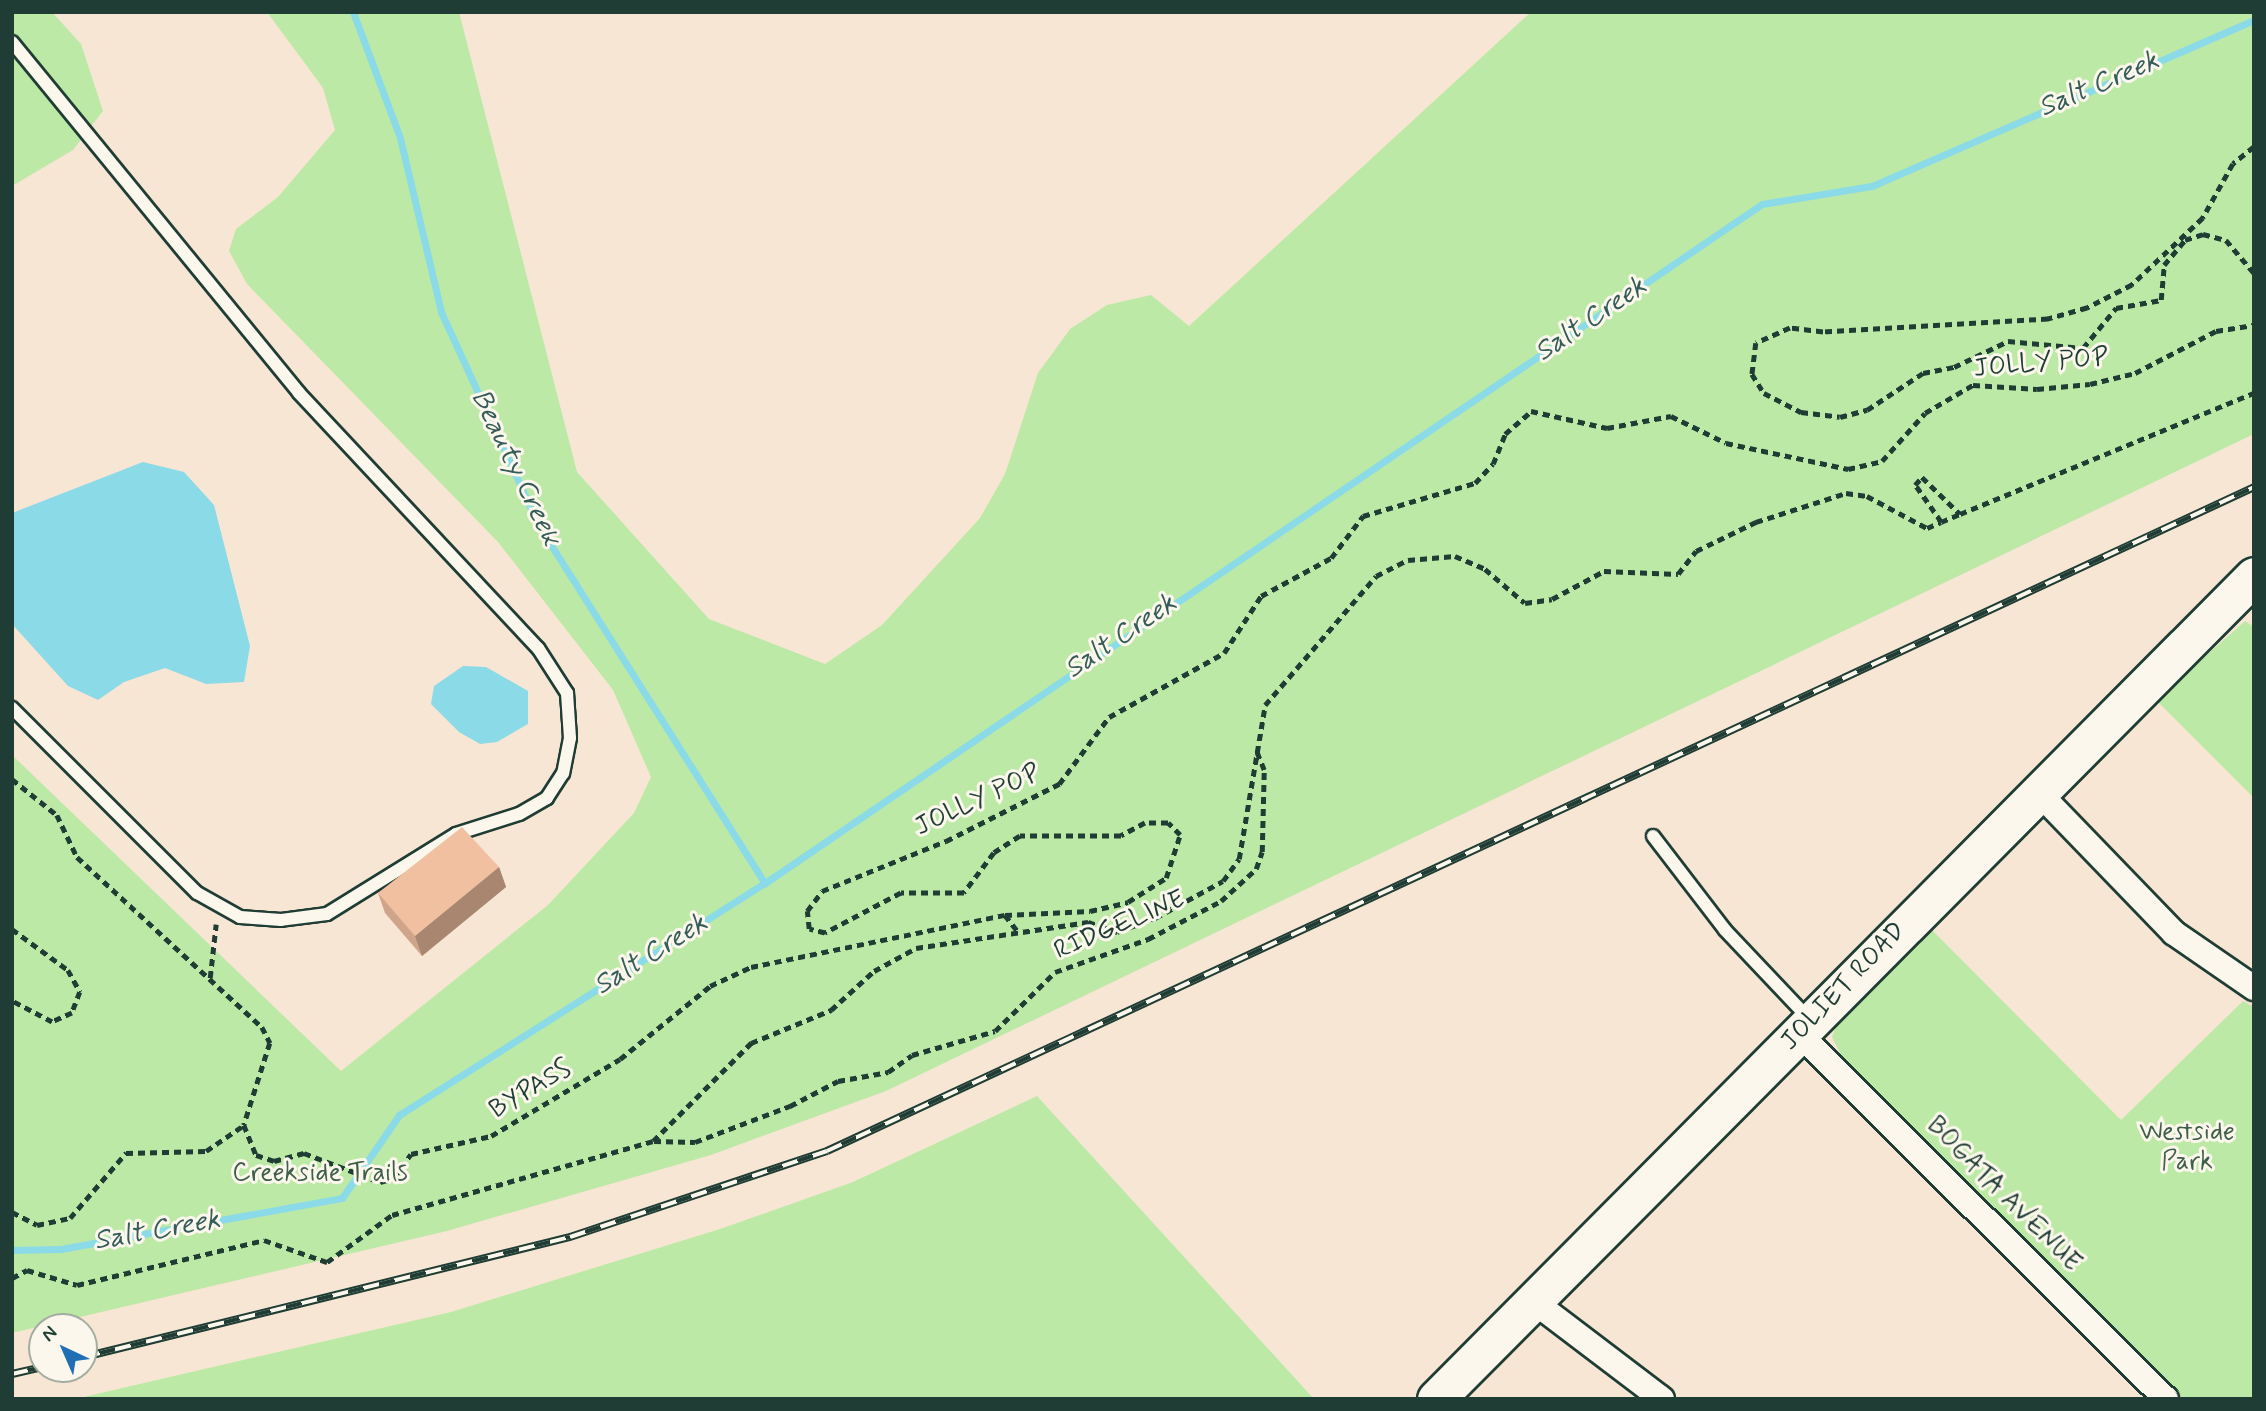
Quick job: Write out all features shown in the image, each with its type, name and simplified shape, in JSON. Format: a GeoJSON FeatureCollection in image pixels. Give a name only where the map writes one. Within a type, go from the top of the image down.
{"type":"FeatureCollection","features":[{"type":"Feature","properties":{"kind":"main road","name":"JOLIET ROAD"},"geometry":{"type":"LineString","coordinates":[[1436,1399],[2037,791],[2249,588]]}},
{"type":"Feature","properties":{"kind":"street"},"geometry":{"type":"LineString","coordinates":[[2037,791],[2174,933],[2254,988]]}},
{"type":"Feature","properties":{"kind":"street","name":"BOGATA AVENUE"},"geometry":{"type":"LineString","coordinates":[[1804,1026],[2166,1399]]}},
{"type":"Feature","properties":{"kind":"street"},"geometry":{"type":"LineString","coordinates":[[1533,1301],[1662,1399]]}},
{"type":"Feature","properties":{"kind":"lane"},"geometry":{"type":"LineString","coordinates":[[12,42],[291,383],[538,648],[567,693],[570,738],[563,773],[547,798],[528,809],[456,834],[327,914],[281,920],[240,916],[214,905],[12,708]]}},
{"type":"Feature","properties":{"kind":"lane"},"geometry":{"type":"LineString","coordinates":[[1653,836],[1725,930],[1804,1026]]}},
{"type":"Feature","properties":{"kind":"path","name":"JOLLY POP"},"geometry":{"type":"LineString","coordinates":[[2254,147],[2233,164],[2203,218],[2132,285],[2087,308],[2048,319],[1823,332],[1790,328],[1756,343],[1752,374],[1764,393],[1801,412],[1840,417],[1867,410],[1923,373],[1954,367],[2008,341],[2082,348],[2116,308],[2161,300],[2164,265],[2194,237],[2226,240],[2254,273]]}},
{"type":"Feature","properties":{"kind":"path","name":"JOLLY POP"},"geometry":{"type":"LineString","coordinates":[[1005,915],[1090,912],[1128,902],[1166,878],[1180,835],[1168,823],[1145,824],[1121,836],[1020,836],[994,853],[964,893],[901,893],[825,933],[809,929],[807,911],[822,891],[946,841],[1059,784],[1109,717],[1224,653],[1261,596],[1331,558],[1363,516],[1475,483],[1493,464],[1505,434],[1531,411],[1607,428],[1671,416],[1726,443],[1848,469],[1882,461],[1925,412],[1973,385],[2090,384],[2135,373],[2216,331],[2254,325]]}},
{"type":"Feature","properties":{"kind":"path"},"geometry":{"type":"LineString","coordinates":[[12,1278],[27,1270],[77,1285],[264,1240],[327,1262],[392,1215],[653,1141],[751,1043],[831,1010],[874,971],[916,948],[1088,922],[1117,932],[1223,881],[1239,859],[1255,748],[1265,705],[1308,650],[1376,576],[1408,560],[1455,556],[1485,569],[1525,603],[1552,598],[1604,572],[1678,574],[1696,551],[1756,522],[1846,493],[1867,496],[1927,528],[2254,393]]}},
{"type":"Feature","properties":{"kind":"path"},"geometry":{"type":"LineString","coordinates":[[1941,522],[1916,485],[1922,477],[1960,514]]}},
{"type":"Feature","properties":{"kind":"path","name":"RIDGELINE"},"geometry":{"type":"LineString","coordinates":[[653,1141],[695,1142],[790,1106],[838,1081],[888,1072],[912,1055],[995,1031],[1055,972],[1148,939],[1222,901],[1256,869],[1262,852],[1264,770],[1255,748]]}},
{"type":"Feature","properties":{"kind":"path"},"geometry":{"type":"LineString","coordinates":[[12,779],[57,816],[77,858],[262,1027],[270,1043],[244,1125],[206,1151],[126,1153],[70,1218],[37,1225],[12,1212]]}},
{"type":"Feature","properties":{"kind":"path"},"geometry":{"type":"LineString","coordinates":[[210,979],[214,905]]}},
{"type":"Feature","properties":{"kind":"path"},"geometry":{"type":"LineString","coordinates":[[1005,915],[1019,933]]}},
{"type":"Feature","properties":{"kind":"path","name":"BYPASS"},"geometry":{"type":"LineString","coordinates":[[244,1125],[256,1155],[274,1161],[304,1153],[380,1182],[394,1178],[411,1154],[491,1136],[620,1059],[710,986],[751,967],[1005,915]]}},
{"type":"Feature","properties":{"kind":"path"},"geometry":{"type":"LineString","coordinates":[[12,929],[68,970],[80,992],[72,1013],[52,1022],[12,1001]]}},
{"type":"Feature","properties":{"kind":"green space"},"geometry":{"type":"Polygon","coordinates":[[[12,12],[52,12],[81,44],[103,111],[73,150],[12,186],[12,12]]]}},
{"type":"Feature","properties":{"kind":"green space","name":"Creekside Trails"},"geometry":{"type":"Polygon","coordinates":[[[267,12],[459,12],[577,472],[709,619],[825,664],[882,625],[980,518],[1005,474],[1038,373],[1070,329],[1107,305],[1151,295],[1189,326],[1531,12],[2254,12],[2254,434],[886,1091],[711,1155],[447,1231],[97,1313],[28,1313],[28,1329],[12,1333],[12,755],[341,1071],[548,905],[634,813],[651,777],[613,690],[498,542],[247,284],[229,251],[236,229],[278,197],[335,130],[323,88],[267,12]]]}},
{"type":"Feature","properties":{"kind":"green space"},"geometry":{"type":"Polygon","coordinates":[[[2245,621],[2254,627],[2254,798],[2156,700],[2245,621]]]}},
{"type":"Feature","properties":{"kind":"green space","name":"Westside Park"},"geometry":{"type":"Polygon","coordinates":[[[1930,928],[2121,1120],[2243,1001],[2254,1007],[2254,1399],[2172,1399],[1842,1057],[1832,1037],[1841,1011],[1930,928]]]}},
{"type":"Feature","properties":{"kind":"green space"},"geometry":{"type":"Polygon","coordinates":[[[1037,1096],[1314,1399],[75,1399],[451,1312],[720,1229],[853,1182],[1037,1096]]]}},
{"type":"Feature","properties":{"kind":"water"},"geometry":{"type":"Polygon","coordinates":[[[143,462],[184,472],[214,505],[250,646],[244,682],[206,684],[165,668],[124,682],[98,700],[68,686],[12,624],[12,513],[143,462]]]}},
{"type":"Feature","properties":{"kind":"water"},"geometry":{"type":"Polygon","coordinates":[[[463,666],[486,667],[528,691],[528,724],[497,742],[480,744],[459,732],[431,704],[434,686],[463,666]]]}},
{"type":"Feature","properties":{"kind":"building"},"geometry":{"type":"Polygon","coordinates":[[[462,827],[499,867],[415,936],[378,893],[462,827]]]}},
{"type":"Feature","properties":{"kind":"waterway","name":"Beauty Creek"},"geometry":{"type":"LineString","coordinates":[[353,12],[400,138],[441,312],[539,526],[765,883]]}},
{"type":"Feature","properties":{"kind":"waterway","name":"Salt Creek"},"geometry":{"type":"LineString","coordinates":[[12,1250],[61,1249],[342,1198],[399,1115],[765,883],[1762,204],[1872,186],[2254,20]]}},
{"type":"Feature","properties":{"kind":"railway"},"geometry":{"type":"LineString","coordinates":[[98,1354],[570,1237],[827,1151],[2254,487]]}},
{"type":"Feature","properties":{"kind":"railway"},"geometry":{"type":"LineString","coordinates":[[12,1374],[28,1370]]}}]}
